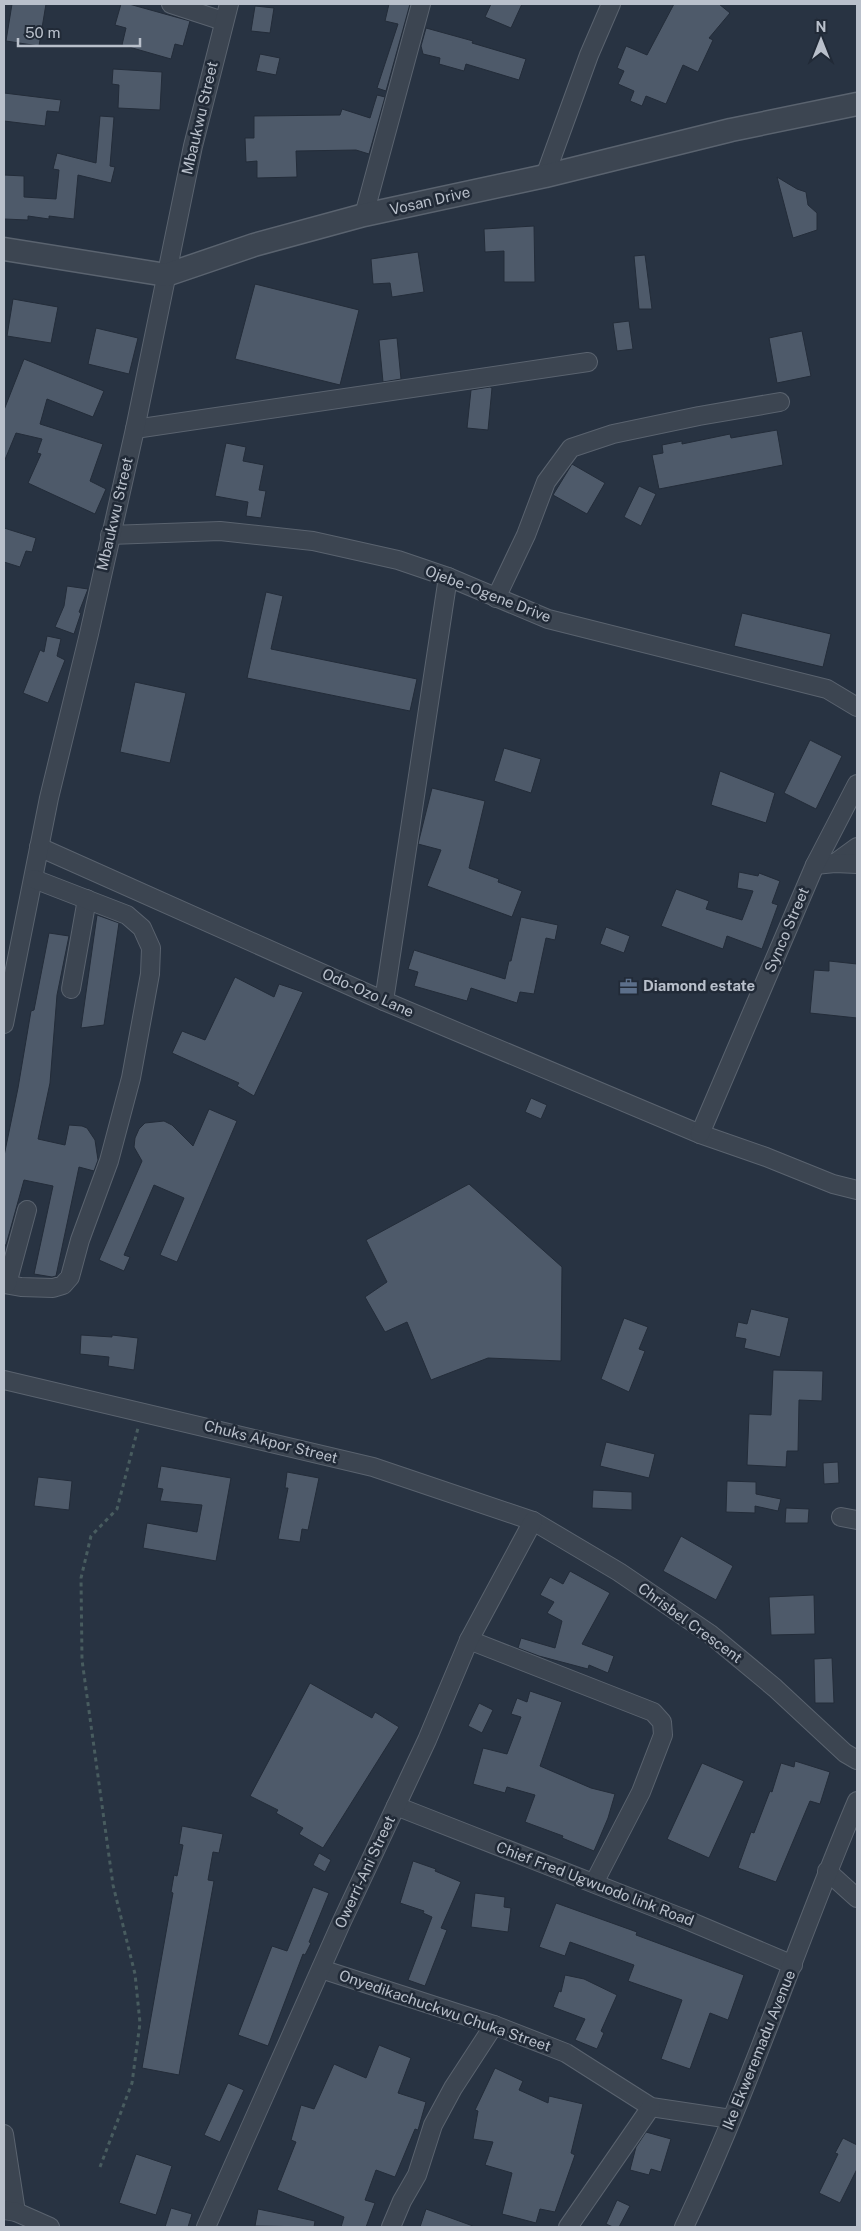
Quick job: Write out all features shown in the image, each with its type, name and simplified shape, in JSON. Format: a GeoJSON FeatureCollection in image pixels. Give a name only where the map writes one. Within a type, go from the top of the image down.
{"type":"FeatureCollection","features":[{"type":"Feature","properties":{"kind":"street"},"geometry":{"type":"LineString","coordinates":[[171,4],[223,21]]}},
{"type":"Feature","properties":{"kind":"street","name":"Mbaukwu Street"},"geometry":{"type":"LineString","coordinates":[[4,1024],[39,847],[134,429],[193,146],[223,21],[229,4]]}},
{"type":"Feature","properties":{"kind":"street"},"geometry":{"type":"LineString","coordinates":[[364,215],[421,4]]}},
{"type":"Feature","properties":{"kind":"street"},"geometry":{"type":"LineString","coordinates":[[545,176],[589,55],[611,4]]}},
{"type":"Feature","properties":{"kind":"street","name":"Vosan Drive"},"geometry":{"type":"LineString","coordinates":[[4,249],[166,275],[254,244],[364,215],[545,176],[731,130],[857,104]]}},
{"type":"Feature","properties":{"kind":"street"},"geometry":{"type":"LineString","coordinates":[[134,429],[588,362]]}},
{"type":"Feature","properties":{"kind":"street"},"geometry":{"type":"LineString","coordinates":[[496,598],[526,535],[546,482],[571,448],[613,434],[780,402]]}},
{"type":"Feature","properties":{"kind":"street","name":"Ojebe -Ogene Drive"},"geometry":{"type":"LineString","coordinates":[[110,535],[220,531],[289,537],[398,560],[448,577],[521,609],[571,625],[827,689],[857,707]]}},
{"type":"Feature","properties":{"kind":"street"},"geometry":{"type":"LineString","coordinates":[[384,1001],[448,577]]}},
{"type":"Feature","properties":{"kind":"street","name":"Synco Street"},"geometry":{"type":"LineString","coordinates":[[700,1134],[814,865],[857,784]]}},
{"type":"Feature","properties":{"kind":"street","name":"Odo-Ozo Lane"},"geometry":{"type":"LineString","coordinates":[[39,847],[384,1001],[700,1134],[766,1157],[833,1184],[857,1190]]}},
{"type":"Feature","properties":{"kind":"street"},"geometry":{"type":"LineString","coordinates":[[835,863],[857,847]]}},
{"type":"Feature","properties":{"kind":"street"},"geometry":{"type":"LineString","coordinates":[[814,865],[835,863],[857,864]]}},
{"type":"Feature","properties":{"kind":"street"},"geometry":{"type":"LineString","coordinates":[[27,1210],[5,1284],[21,1287],[53,1288],[63,1285],[70,1277],[80,1240],[109,1161],[131,1078],[150,974],[151,948],[142,928],[127,915],[34,879]]}},
{"type":"Feature","properties":{"kind":"street"},"geometry":{"type":"LineString","coordinates":[[71,989],[86,899]]}},
{"type":"Feature","properties":{"kind":"street","name":"Chuks Akpor Street"},"geometry":{"type":"LineString","coordinates":[[4,1380],[373,1467],[533,1521]]}},
{"type":"Feature","properties":{"kind":"street","name":"Owerri-Ani Street"},"geometry":{"type":"LineString","coordinates":[[206,2227],[321,1969],[427,1740],[469,1640],[533,1521]]}},
{"type":"Feature","properties":{"kind":"street","name":"Chrisbel Crescent"},"geometry":{"type":"LineString","coordinates":[[533,1521],[618,1572],[710,1634],[775,1688],[845,1752],[857,1760]]}},
{"type":"Feature","properties":{"kind":"street"},"geometry":{"type":"LineString","coordinates":[[469,1640],[653,1712],[662,1722],[663,1735],[641,1792],[594,1883]]}},
{"type":"Feature","properties":{"kind":"street","name":"Ike Ekweremadu Avenue"},"geometry":{"type":"LineString","coordinates":[[684,2227],[763,2045],[828,1871],[857,1801]]}},
{"type":"Feature","properties":{"kind":"street","name":"Chief Fred Ugwuodo link Road"},"geometry":{"type":"LineString","coordinates":[[396,1806],[594,1883],[794,1965]]}},
{"type":"Feature","properties":{"kind":"street"},"geometry":{"type":"LineString","coordinates":[[828,1871],[857,1898]]}},
{"type":"Feature","properties":{"kind":"street","name":"Onyedikachuckwu Chuka Street"},"geometry":{"type":"LineString","coordinates":[[321,1969],[494,2025],[566,2053],[651,2107],[731,2119]]}},
{"type":"Feature","properties":{"kind":"street"},"geometry":{"type":"LineString","coordinates":[[391,2227],[402,2201],[417,2175],[433,2126],[452,2088],[494,2025]]}},
{"type":"Feature","properties":{"kind":"street"},"geometry":{"type":"LineString","coordinates":[[568,2227],[651,2107]]}},
{"type":"Feature","properties":{"kind":"street"},"geometry":{"type":"LineString","coordinates":[[4,2134],[10,2211],[50,2227]]}},
{"type":"Feature","properties":{"kind":"path"},"geometry":{"type":"LineString","coordinates":[[100,2167],[132,2083],[140,2023],[134,1974],[113,1885],[84,1670],[81,1578],[91,1536],[117,1509],[142,1411]]}},
{"type":"Feature","properties":{"kind":"building"},"geometry":{"type":"Polygon","coordinates":[[[12,4],[46,4],[39,46],[6,41],[12,4]]]}},
{"type":"Feature","properties":{"kind":"building"},"geometry":{"type":"Polygon","coordinates":[[[121,4],[129,4],[190,21],[183,46],[175,44],[171,59],[122,45],[126,28],[115,25],[121,4]]]}},
{"type":"Feature","properties":{"kind":"building"},"geometry":{"type":"Polygon","coordinates":[[[389,4],[410,4],[386,91],[377,88],[398,24],[385,21],[389,4]]]}},
{"type":"Feature","properties":{"kind":"building"},"geometry":{"type":"Polygon","coordinates":[[[491,4],[522,4],[511,28],[485,17],[491,4]]]}},
{"type":"Feature","properties":{"kind":"building"},"geometry":{"type":"Polygon","coordinates":[[[674,4],[719,4],[730,13],[709,38],[713,40],[698,72],[683,65],[666,104],[646,96],[642,106],[630,101],[634,91],[618,84],[624,71],[617,68],[626,46],[647,55],[674,4]]]}},
{"type":"Feature","properties":{"kind":"building"},"geometry":{"type":"Polygon","coordinates":[[[255,6],[274,8],[270,33],[251,31],[255,6]]]}},
{"type":"Feature","properties":{"kind":"building"},"geometry":{"type":"Polygon","coordinates":[[[426,28],[526,59],[519,80],[466,64],[464,71],[439,64],[440,58],[423,54],[421,46],[426,28]]]}},
{"type":"Feature","properties":{"kind":"building"},"geometry":{"type":"Polygon","coordinates":[[[260,54],[280,58],[276,75],[256,71],[260,54]]]}},
{"type":"Feature","properties":{"kind":"building"},"geometry":{"type":"Polygon","coordinates":[[[113,69],[162,72],[160,110],[118,108],[119,85],[112,84],[113,69]]]}},
{"type":"Feature","properties":{"kind":"building"},"geometry":{"type":"Polygon","coordinates":[[[4,93],[61,100],[59,112],[47,111],[45,126],[4,121],[4,93]]]}},
{"type":"Feature","properties":{"kind":"building"},"geometry":{"type":"Polygon","coordinates":[[[377,95],[385,97],[369,154],[356,150],[296,151],[297,177],[257,178],[257,161],[246,162],[245,138],[254,138],[254,116],[340,115],[342,109],[370,118],[377,95]]]}},
{"type":"Feature","properties":{"kind":"building"},"geometry":{"type":"Polygon","coordinates":[[[100,116],[114,117],[110,166],[115,167],[111,183],[78,175],[74,219],[49,216],[49,219],[28,216],[28,220],[4,219],[4,175],[24,176],[24,197],[56,199],[59,170],[53,169],[57,153],[96,163],[100,116]]]}},
{"type":"Feature","properties":{"kind":"building"},"geometry":{"type":"Polygon","coordinates":[[[777,177],[806,192],[808,205],[817,213],[817,230],[793,238],[777,177]]]}},
{"type":"Feature","properties":{"kind":"building"},"geometry":{"type":"Polygon","coordinates":[[[534,226],[535,282],[504,282],[504,251],[485,252],[484,229],[534,226]]]}},
{"type":"Feature","properties":{"kind":"building"},"geometry":{"type":"Polygon","coordinates":[[[418,252],[424,292],[392,297],[390,283],[373,284],[371,259],[418,252]]]}},
{"type":"Feature","properties":{"kind":"building"},"geometry":{"type":"Polygon","coordinates":[[[645,255],[652,309],[639,309],[634,256],[645,255]]]}},
{"type":"Feature","properties":{"kind":"building"},"geometry":{"type":"Polygon","coordinates":[[[255,284],[359,310],[340,385],[235,359],[255,284]]]}},
{"type":"Feature","properties":{"kind":"building"},"geometry":{"type":"Polygon","coordinates":[[[13,299],[58,307],[51,343],[7,336],[13,299]]]}},
{"type":"Feature","properties":{"kind":"building"},"geometry":{"type":"Polygon","coordinates":[[[629,321],[633,349],[617,351],[613,323],[629,321]]]}},
{"type":"Feature","properties":{"kind":"building"},"geometry":{"type":"Polygon","coordinates":[[[96,328],[138,338],[129,374],[88,364],[96,328]]]}},
{"type":"Feature","properties":{"kind":"building"},"geometry":{"type":"Polygon","coordinates":[[[802,331],[811,376],[777,383],[769,338],[802,331]]]}},
{"type":"Feature","properties":{"kind":"building"},"geometry":{"type":"Polygon","coordinates":[[[397,338],[401,379],[383,382],[379,340],[397,338]]]}},
{"type":"Feature","properties":{"kind":"building"},"geometry":{"type":"Polygon","coordinates":[[[24,359],[104,391],[93,417],[47,399],[40,424],[103,444],[90,481],[106,489],[95,514],[28,483],[41,454],[37,453],[42,439],[16,433],[4,462],[4,410],[24,359]]]}},
{"type":"Feature","properties":{"kind":"building"},"geometry":{"type":"Polygon","coordinates":[[[492,388],[488,430],[467,428],[471,390],[492,388]]]}},
{"type":"Feature","properties":{"kind":"building"},"geometry":{"type":"Polygon","coordinates":[[[777,430],[783,465],[659,489],[652,455],[663,453],[662,445],[682,441],[682,444],[730,434],[731,438],[777,430]]]}},
{"type":"Feature","properties":{"kind":"building"},"geometry":{"type":"Polygon","coordinates":[[[226,443],[246,447],[243,461],[264,465],[259,490],[266,491],[261,518],[246,516],[248,502],[215,496],[226,443]]]}},
{"type":"Feature","properties":{"kind":"building"},"geometry":{"type":"Polygon","coordinates":[[[572,464],[605,483],[587,514],[553,495],[572,464]]]}},
{"type":"Feature","properties":{"kind":"building"},"geometry":{"type":"Polygon","coordinates":[[[639,486],[656,494],[641,526],[624,517],[639,486]]]}},
{"type":"Feature","properties":{"kind":"building"},"geometry":{"type":"Polygon","coordinates":[[[4,528],[36,538],[32,552],[26,551],[20,567],[4,562],[4,528]]]}},
{"type":"Feature","properties":{"kind":"building"},"geometry":{"type":"Polygon","coordinates":[[[67,586],[88,589],[79,612],[81,613],[74,634],[55,627],[64,606],[67,586]]]}},
{"type":"Feature","properties":{"kind":"building"},"geometry":{"type":"Polygon","coordinates":[[[266,592],[283,596],[271,649],[417,679],[410,711],[247,678],[266,592]]]}},
{"type":"Feature","properties":{"kind":"building"},"geometry":{"type":"Polygon","coordinates":[[[742,613],[831,634],[823,667],[734,646],[742,613]]]}},
{"type":"Feature","properties":{"kind":"building"},"geometry":{"type":"Polygon","coordinates":[[[47,636],[61,639],[57,656],[65,660],[48,703],[23,693],[40,650],[44,652],[47,636]]]}},
{"type":"Feature","properties":{"kind":"building"},"geometry":{"type":"Polygon","coordinates":[[[135,682],[186,693],[170,763],[120,752],[135,682]]]}},
{"type":"Feature","properties":{"kind":"building"},"geometry":{"type":"Polygon","coordinates":[[[810,740],[842,756],[816,809],[784,793],[810,740]]]}},
{"type":"Feature","properties":{"kind":"building"},"geometry":{"type":"Polygon","coordinates":[[[504,748],[541,759],[531,793],[494,781],[504,748]]]}},
{"type":"Feature","properties":{"kind":"building"},"geometry":{"type":"Polygon","coordinates":[[[720,771],[775,793],[766,823],[711,805],[720,771]]]}},
{"type":"Feature","properties":{"kind":"building"},"geometry":{"type":"Polygon","coordinates":[[[432,788],[485,801],[469,868],[499,879],[498,882],[522,891],[512,917],[427,886],[441,850],[418,844],[432,788]]]}},
{"type":"Feature","properties":{"kind":"building"},"geometry":{"type":"Polygon","coordinates":[[[739,872],[758,876],[759,873],[780,881],[772,903],[778,905],[762,949],[727,936],[723,949],[661,926],[676,889],[709,901],[706,909],[742,920],[753,891],[737,888],[739,872]]]}},
{"type":"Feature","properties":{"kind":"building"},"geometry":{"type":"Polygon","coordinates":[[[97,915],[119,923],[104,1025],[81,1028],[97,915]]]}},
{"type":"Feature","properties":{"kind":"building"},"geometry":{"type":"Polygon","coordinates":[[[521,917],[558,925],[555,940],[546,938],[534,994],[520,992],[517,1003],[471,988],[467,1001],[414,986],[418,972],[408,969],[414,950],[505,979],[521,917]]]}},
{"type":"Feature","properties":{"kind":"building"},"geometry":{"type":"Polygon","coordinates":[[[606,927],[630,936],[624,953],[600,944],[606,927]]]}},
{"type":"Feature","properties":{"kind":"building"},"geometry":{"type":"Polygon","coordinates":[[[49,933],[69,936],[57,995],[50,1083],[38,1139],[65,1145],[69,1125],[82,1126],[87,1128],[95,1140],[98,1160],[94,1171],[79,1167],[56,1276],[52,1277],[34,1274],[53,1186],[24,1180],[6,1245],[4,1245],[4,1156],[31,1011],[34,1010],[49,933]]]}},
{"type":"Feature","properties":{"kind":"building"},"geometry":{"type":"Polygon","coordinates":[[[829,961],[857,964],[857,1018],[810,1013],[814,970],[829,971],[829,961]]]}},
{"type":"Feature","properties":{"kind":"building"},"geometry":{"type":"Polygon","coordinates":[[[235,977],[274,997],[279,984],[303,992],[254,1096],[237,1086],[239,1083],[172,1053],[182,1031],[205,1040],[235,977]]]}},
{"type":"Feature","properties":{"kind":"building"},"geometry":{"type":"Polygon","coordinates":[[[531,1098],[547,1105],[541,1119],[525,1112],[531,1098]]]}},
{"type":"Feature","properties":{"kind":"building"},"geometry":{"type":"Polygon","coordinates":[[[209,1109],[237,1121],[177,1262],[160,1255],[184,1198],[154,1185],[124,1255],[130,1257],[124,1271],[99,1260],[142,1161],[134,1147],[139,1129],[145,1123],[164,1121],[172,1125],[193,1146],[209,1109]]]}},
{"type":"Feature","properties":{"kind":"building"},"geometry":{"type":"Polygon","coordinates":[[[469,1184],[562,1267],[561,1361],[488,1358],[431,1380],[407,1322],[385,1332],[365,1297],[387,1282],[366,1240],[469,1184]]]}},
{"type":"Feature","properties":{"kind":"building"},"geometry":{"type":"Polygon","coordinates":[[[751,1309],[789,1318],[780,1357],[744,1348],[746,1339],[735,1337],[738,1322],[747,1324],[751,1309]]]}},
{"type":"Feature","properties":{"kind":"building"},"geometry":{"type":"Polygon","coordinates":[[[624,1318],[648,1327],[639,1349],[645,1351],[629,1392],[601,1379],[624,1318]]]}},
{"type":"Feature","properties":{"kind":"building"},"geometry":{"type":"Polygon","coordinates":[[[81,1335],[112,1337],[112,1335],[138,1338],[134,1370],[108,1366],[109,1357],[80,1354],[81,1335]]]}},
{"type":"Feature","properties":{"kind":"building"},"geometry":{"type":"Polygon","coordinates":[[[773,1370],[823,1371],[822,1401],[799,1400],[798,1451],[787,1451],[786,1467],[747,1465],[749,1414],[771,1415],[773,1370]]]}},
{"type":"Feature","properties":{"kind":"building"},"geometry":{"type":"Polygon","coordinates":[[[606,1442],[655,1454],[649,1478],[600,1466],[606,1442]]]}},
{"type":"Feature","properties":{"kind":"building"},"geometry":{"type":"Polygon","coordinates":[[[838,1462],[839,1483],[824,1484],[823,1463],[838,1462]]]}},
{"type":"Feature","properties":{"kind":"building"},"geometry":{"type":"Polygon","coordinates":[[[161,1466],[231,1478],[216,1561],[143,1548],[147,1523],[197,1532],[202,1505],[160,1501],[163,1489],[157,1488],[161,1466]]]}},
{"type":"Feature","properties":{"kind":"building"},"geometry":{"type":"Polygon","coordinates":[[[287,1472],[319,1478],[308,1530],[302,1529],[300,1542],[278,1539],[288,1488],[285,1488],[287,1472]]]}},
{"type":"Feature","properties":{"kind":"building"},"geometry":{"type":"Polygon","coordinates":[[[38,1477],[72,1481],[69,1510],[34,1506],[38,1477]]]}},
{"type":"Feature","properties":{"kind":"building"},"geometry":{"type":"Polygon","coordinates":[[[727,1481],[756,1482],[756,1494],[781,1499],[778,1511],[755,1506],[755,1513],[726,1512],[727,1481]]]}},
{"type":"Feature","properties":{"kind":"building"},"geometry":{"type":"Polygon","coordinates":[[[593,1490],[632,1492],[632,1510],[592,1508],[593,1490]]]}},
{"type":"Feature","properties":{"kind":"building"},"geometry":{"type":"Polygon","coordinates":[[[786,1508],[809,1509],[808,1523],[785,1523],[786,1508]]]}},
{"type":"Feature","properties":{"kind":"building"},"geometry":{"type":"Polygon","coordinates":[[[681,1536],[733,1566],[716,1600],[663,1571],[681,1536]]]}},
{"type":"Feature","properties":{"kind":"building"},"geometry":{"type":"Polygon","coordinates":[[[570,1571],[610,1593],[582,1644],[614,1656],[608,1673],[589,1665],[588,1669],[539,1656],[518,1648],[521,1638],[555,1648],[562,1621],[547,1613],[554,1602],[540,1595],[550,1577],[563,1584],[570,1571]]]}},
{"type":"Feature","properties":{"kind":"building"},"geometry":{"type":"Polygon","coordinates":[[[814,1595],[815,1634],[771,1635],[769,1597],[814,1595]]]}},
{"type":"Feature","properties":{"kind":"building"},"geometry":{"type":"Polygon","coordinates":[[[832,1658],[834,1703],[815,1703],[814,1659],[832,1658]]]}},
{"type":"Feature","properties":{"kind":"building"},"geometry":{"type":"Polygon","coordinates":[[[310,1683],[372,1718],[375,1712],[399,1727],[323,1848],[299,1834],[303,1828],[276,1813],[278,1810],[250,1796],[310,1683]]]}},
{"type":"Feature","properties":{"kind":"building"},"geometry":{"type":"Polygon","coordinates":[[[530,1691],[562,1702],[540,1766],[591,1788],[615,1794],[608,1818],[594,1851],[562,1838],[563,1836],[525,1822],[535,1795],[507,1787],[505,1793],[473,1784],[483,1748],[507,1754],[521,1717],[511,1714],[517,1698],[527,1702],[530,1691]]]}},
{"type":"Feature","properties":{"kind":"building"},"geometry":{"type":"Polygon","coordinates":[[[479,1703],[493,1710],[482,1733],[468,1726],[479,1703]]]}},
{"type":"Feature","properties":{"kind":"building"},"geometry":{"type":"Polygon","coordinates":[[[795,1761],[830,1772],[820,1804],[810,1801],[776,1882],[738,1868],[751,1832],[754,1833],[770,1791],[772,1792],[781,1763],[794,1767],[795,1761]]]}},
{"type":"Feature","properties":{"kind":"building"},"geometry":{"type":"Polygon","coordinates":[[[702,1763],[744,1781],[709,1858],[667,1839],[702,1763]]]}},
{"type":"Feature","properties":{"kind":"building"},"geometry":{"type":"Polygon","coordinates":[[[182,1826],[223,1834],[219,1853],[213,1852],[208,1880],[214,1881],[179,2075],[142,2068],[173,1893],[171,1892],[174,1875],[177,1876],[183,1845],[179,1844],[182,1826]]]}},
{"type":"Feature","properties":{"kind":"building"},"geometry":{"type":"Polygon","coordinates":[[[319,1853],[331,1860],[325,1872],[313,1865],[319,1853]]]}},
{"type":"Feature","properties":{"kind":"building"},"geometry":{"type":"Polygon","coordinates":[[[413,1861],[436,1869],[435,1871],[461,1882],[441,1928],[447,1930],[425,1986],[408,1980],[432,1917],[423,1913],[424,1911],[400,1903],[413,1861]]]}},
{"type":"Feature","properties":{"kind":"building"},"geometry":{"type":"Polygon","coordinates":[[[313,1887],[329,1893],[309,1942],[311,1943],[305,1955],[303,1954],[268,2046],[238,2035],[272,1946],[287,1951],[313,1887]]]}},
{"type":"Feature","properties":{"kind":"building"},"geometry":{"type":"Polygon","coordinates":[[[475,1893],[505,1897],[504,1907],[511,1908],[508,1932],[471,1927],[475,1893]]]}},
{"type":"Feature","properties":{"kind":"building"},"geometry":{"type":"Polygon","coordinates":[[[556,1903],[637,1932],[636,1935],[744,1975],[728,2020],[710,2013],[690,2069],[661,2059],[682,2000],[628,1981],[634,1965],[570,1942],[565,1956],[539,1947],[556,1903]]]}},
{"type":"Feature","properties":{"kind":"building"},"geometry":{"type":"Polygon","coordinates":[[[565,1975],[584,1979],[617,1995],[601,2031],[604,2033],[597,2049],[575,2040],[585,2019],[553,2007],[559,1991],[561,1992],[565,1975]]]}},
{"type":"Feature","properties":{"kind":"building"},"geometry":{"type":"Polygon","coordinates":[[[379,2045],[411,2058],[398,2093],[426,2102],[418,2130],[415,2129],[395,2177],[376,2170],[365,2200],[375,2203],[366,2227],[341,2227],[344,2217],[277,2190],[296,2142],[291,2140],[301,2105],[314,2109],[334,2064],[366,2078],[379,2045]]]}},
{"type":"Feature","properties":{"kind":"building"},"geometry":{"type":"Polygon","coordinates":[[[495,2068],[523,2081],[519,2090],[548,2103],[549,2096],[583,2104],[571,2153],[575,2155],[555,2212],[540,2209],[536,2223],[502,2214],[512,2173],[485,2165],[493,2142],[473,2139],[478,2111],[475,2110],[495,2068]]]}},
{"type":"Feature","properties":{"kind":"building"},"geometry":{"type":"Polygon","coordinates":[[[228,2083],[244,2090],[220,2142],[204,2135],[228,2083]]]}},
{"type":"Feature","properties":{"kind":"building"},"geometry":{"type":"Polygon","coordinates":[[[646,2132],[671,2139],[661,2172],[651,2169],[649,2175],[630,2170],[636,2147],[646,2132]]]}},
{"type":"Feature","properties":{"kind":"building"},"geometry":{"type":"Polygon","coordinates":[[[843,2138],[857,2145],[857,2169],[840,2203],[819,2193],[838,2154],[835,2153],[843,2138]]]}},
{"type":"Feature","properties":{"kind":"building"},"geometry":{"type":"Polygon","coordinates":[[[136,2154],[172,2166],[156,2215],[119,2203],[136,2154]]]}},
{"type":"Feature","properties":{"kind":"building"},"geometry":{"type":"Polygon","coordinates":[[[617,2200],[630,2206],[619,2227],[613,2227],[606,2224],[617,2200]]]}},
{"type":"Feature","properties":{"kind":"building"},"geometry":{"type":"Polygon","coordinates":[[[171,2208],[192,2214],[188,2227],[165,2227],[171,2208]]]}},
{"type":"Feature","properties":{"kind":"building"},"geometry":{"type":"Polygon","coordinates":[[[258,2209],[315,2221],[314,2227],[255,2226],[258,2209]]]}},
{"type":"Feature","properties":{"kind":"building"},"geometry":{"type":"Polygon","coordinates":[[[426,2209],[473,2226],[420,2227],[426,2209]]]}},
{"type":"Feature","properties":{"kind":"place","name":"Diamond estate"},"geometry":{"type":"Point","coordinates":[629,986]}}]}
